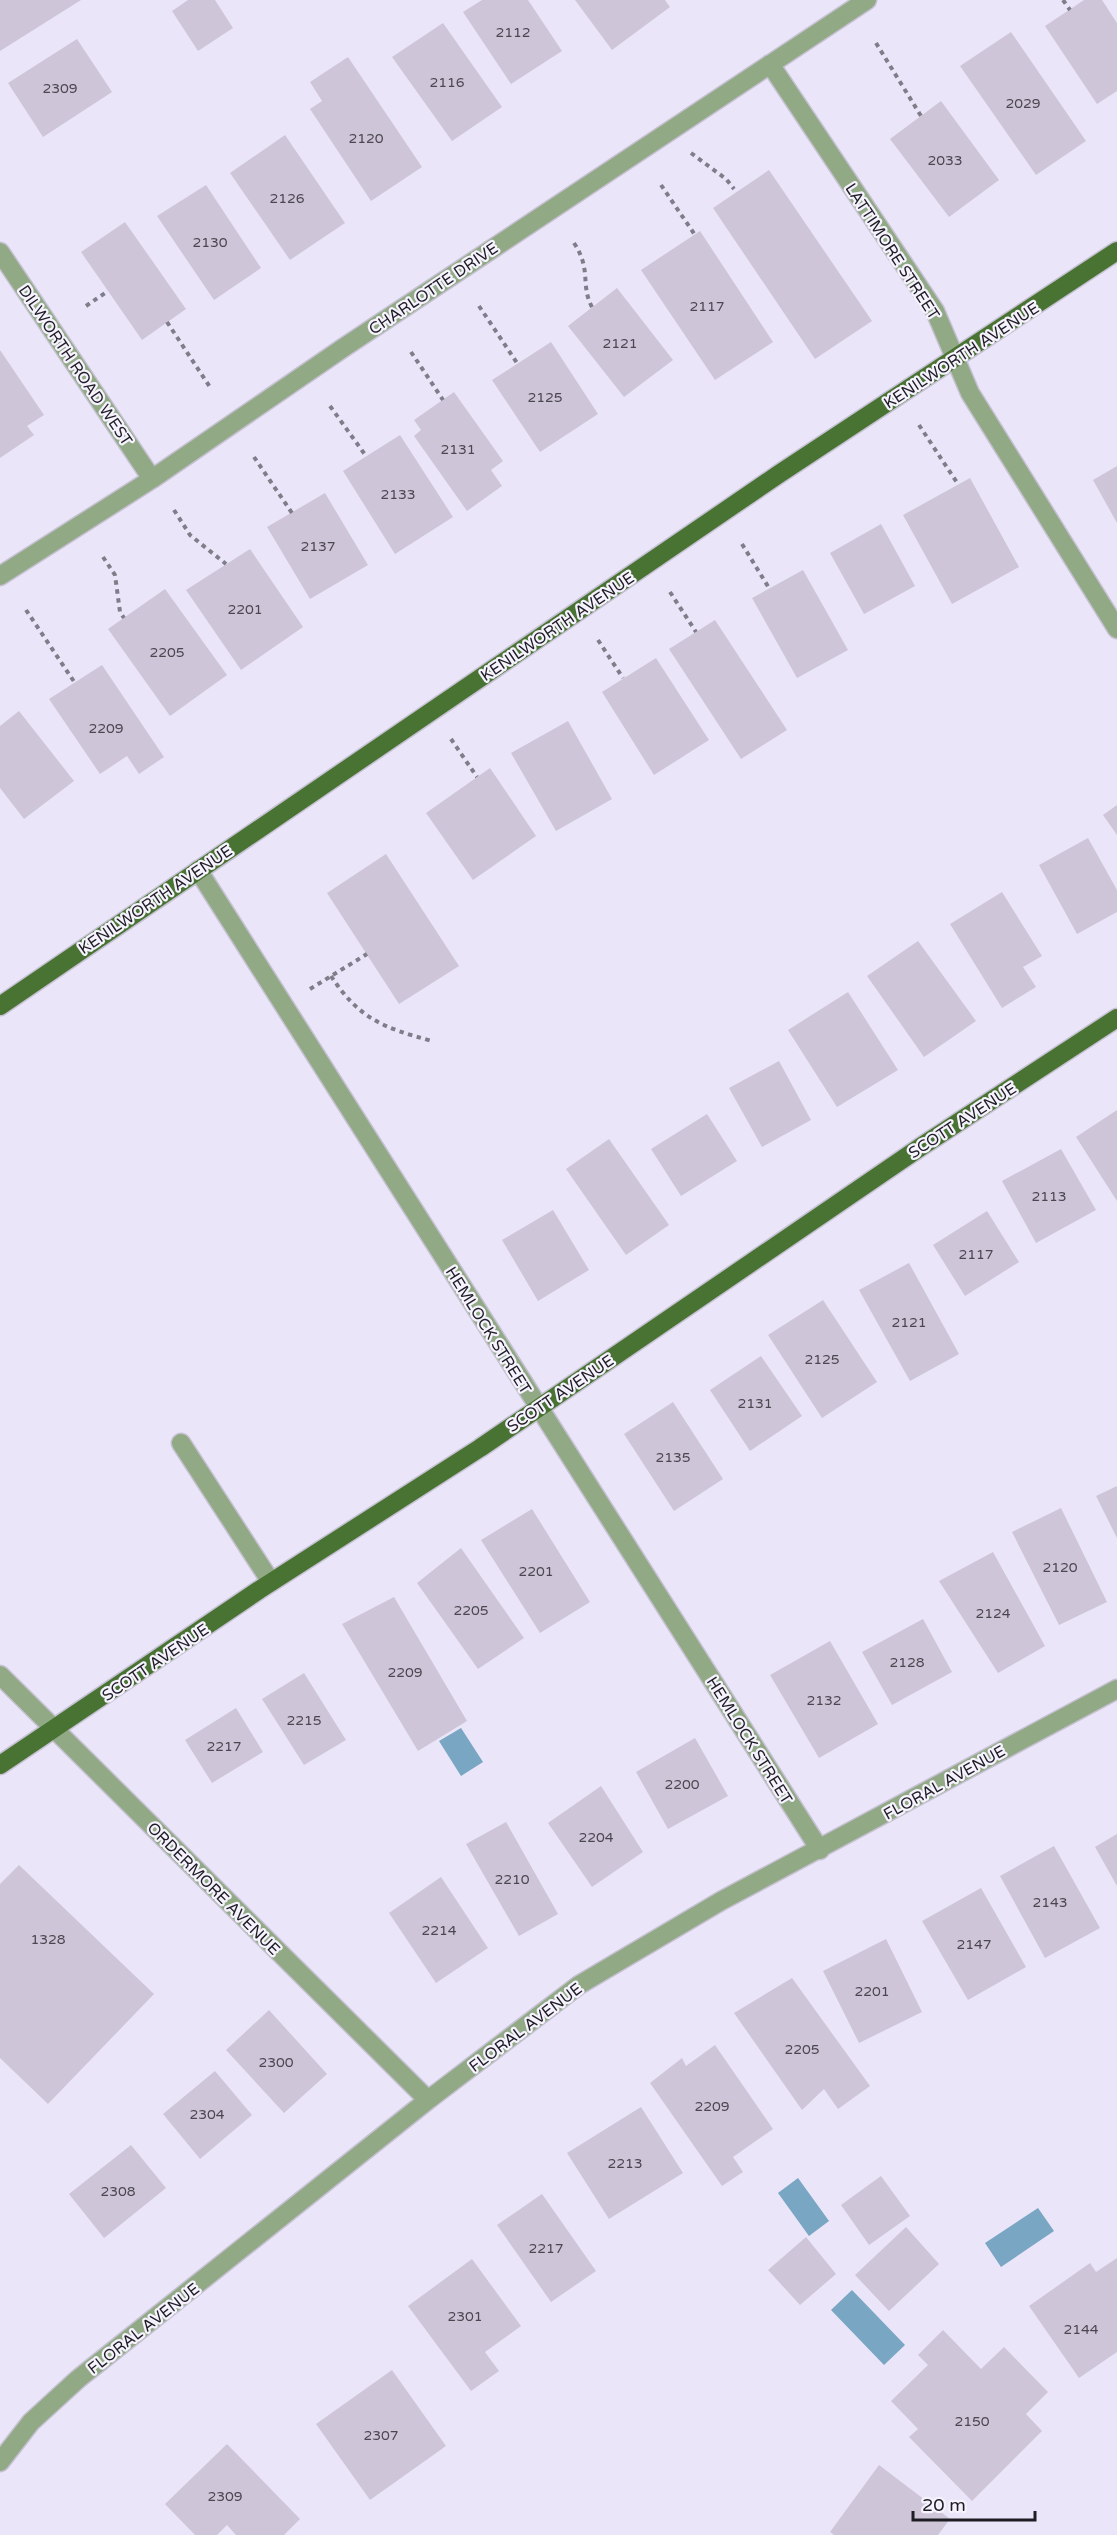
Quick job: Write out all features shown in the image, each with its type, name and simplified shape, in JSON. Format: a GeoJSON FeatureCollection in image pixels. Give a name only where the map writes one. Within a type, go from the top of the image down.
{"type":"FeatureCollection","features":[{"type":"Feature","properties":{"kind":"main road","name":"KENILWORTH AVENUE"},"geometry":{"type":"LineString","coordinates":[[0,1006],[779,474],[957,359],[1117,251]]}},
{"type":"Feature","properties":{"kind":"main road","name":"SCOTT AVENUE"},"geometry":{"type":"LineString","coordinates":[[0,1765],[271,1582],[480,1448],[922,1146],[1117,1018]]}},
{"type":"Feature","properties":{"kind":"street","name":"CHARLOTTE DRIVE"},"geometry":{"type":"LineString","coordinates":[[0,576],[152,479],[867,0]]}},
{"type":"Feature","properties":{"kind":"street","name":"LATTIMORE STREET"},"geometry":{"type":"LineString","coordinates":[[770,64],[935,311],[970,393],[1117,629]]}},
{"type":"Feature","properties":{"kind":"street","name":"DILWORTH ROAD WEST"},"geometry":{"type":"LineString","coordinates":[[0,252],[152,479]]}},
{"type":"Feature","properties":{"kind":"street","name":"HEMLOCK STREET"},"geometry":{"type":"LineString","coordinates":[[198,870],[820,1850]]}},
{"type":"Feature","properties":{"kind":"street"},"geometry":{"type":"LineString","coordinates":[[181,1443],[271,1582]]}},
{"type":"Feature","properties":{"kind":"street","name":"ORDERMORE AVENUE"},"geometry":{"type":"LineString","coordinates":[[0,1675],[428,2100]]}},
{"type":"Feature","properties":{"kind":"street","name":"FLORAL AVENUE"},"geometry":{"type":"LineString","coordinates":[[0,2462],[31,2422],[78,2379],[428,2100],[579,1985],[722,1901],[1117,1689]]}},
{"type":"Feature","properties":{"kind":"path"},"geometry":{"type":"LineString","coordinates":[[1063,0],[1070,10]]}},
{"type":"Feature","properties":{"kind":"path"},"geometry":{"type":"LineString","coordinates":[[876,43],[921,116]]}},
{"type":"Feature","properties":{"kind":"path"},"geometry":{"type":"LineString","coordinates":[[671,130],[686,149],[726,179],[734,189]]}},
{"type":"Feature","properties":{"kind":"path"},"geometry":{"type":"LineString","coordinates":[[661,184],[695,235]]}},
{"type":"Feature","properties":{"kind":"path"},"geometry":{"type":"LineString","coordinates":[[574,243],[585,261],[586,294],[592,307]]}},
{"type":"Feature","properties":{"kind":"path"},"geometry":{"type":"LineString","coordinates":[[86,306],[108,291]]}},
{"type":"Feature","properties":{"kind":"path"},"geometry":{"type":"LineString","coordinates":[[480,306],[517,363]]}},
{"type":"Feature","properties":{"kind":"path"},"geometry":{"type":"LineString","coordinates":[[167,322],[210,387]]}},
{"type":"Feature","properties":{"kind":"path"},"geometry":{"type":"LineString","coordinates":[[411,352],[443,400]]}},
{"type":"Feature","properties":{"kind":"path"},"geometry":{"type":"LineString","coordinates":[[330,406],[366,456]]}},
{"type":"Feature","properties":{"kind":"path"},"geometry":{"type":"LineString","coordinates":[[919,425],[958,484]]}},
{"type":"Feature","properties":{"kind":"path"},"geometry":{"type":"LineString","coordinates":[[254,457],[292,513]]}},
{"type":"Feature","properties":{"kind":"path"},"geometry":{"type":"LineString","coordinates":[[174,510],[190,535],[226,564]]}},
{"type":"Feature","properties":{"kind":"path"},"geometry":{"type":"LineString","coordinates":[[742,544],[769,588]]}},
{"type":"Feature","properties":{"kind":"path"},"geometry":{"type":"LineString","coordinates":[[103,557],[115,575],[120,612],[124,618]]}},
{"type":"Feature","properties":{"kind":"path"},"geometry":{"type":"LineString","coordinates":[[670,592],[696,632]]}},
{"type":"Feature","properties":{"kind":"path"},"geometry":{"type":"LineString","coordinates":[[26,610],[75,683]]}},
{"type":"Feature","properties":{"kind":"path"},"geometry":{"type":"LineString","coordinates":[[598,640],[623,678]]}},
{"type":"Feature","properties":{"kind":"path"},"geometry":{"type":"LineString","coordinates":[[451,739],[477,777]]}},
{"type":"Feature","properties":{"kind":"path"},"geometry":{"type":"LineString","coordinates":[[309,990],[367,954]]}},
{"type":"Feature","properties":{"kind":"path"},"geometry":{"type":"LineString","coordinates":[[331,976],[359,1011],[380,1025],[432,1041]]}},
{"type":"Feature","properties":{"kind":"water"},"geometry":{"type":"Polygon","coordinates":[[[461,1728],[483,1762],[461,1776],[439,1741],[461,1728]]]}},
{"type":"Feature","properties":{"kind":"water"},"geometry":{"type":"Polygon","coordinates":[[[798,2178],[829,2221],[809,2236],[778,2193],[798,2178]]]}},
{"type":"Feature","properties":{"kind":"water"},"geometry":{"type":"Polygon","coordinates":[[[1038,2208],[1054,2231],[1001,2267],[985,2243],[1038,2208]]]}},
{"type":"Feature","properties":{"kind":"water"},"geometry":{"type":"Polygon","coordinates":[[[852,2290],[905,2345],[884,2365],[831,2310],[852,2290]]]}},
{"type":"Feature","properties":{"kind":"building"},"geometry":{"type":"Polygon","coordinates":[[[0,0],[81,0],[0,51],[0,0]]]}},
{"type":"Feature","properties":{"kind":"building"},"geometry":{"type":"Polygon","coordinates":[[[188,0],[215,0],[233,28],[198,51],[172,11],[188,0]]]}},
{"type":"Feature","properties":{"kind":"building"},"geometry":{"type":"Polygon","coordinates":[[[482,0],[528,0],[562,51],[511,84],[463,12],[482,0]]]}},
{"type":"Feature","properties":{"kind":"building"},"geometry":{"type":"Polygon","coordinates":[[[575,0],[665,0],[670,7],[612,50],[575,0]]]}},
{"type":"Feature","properties":{"kind":"building"},"geometry":{"type":"Polygon","coordinates":[[[1084,0],[1102,0],[1117,23],[1117,91],[1097,104],[1045,26],[1084,0]]]}},
{"type":"Feature","properties":{"kind":"building"},"geometry":{"type":"Polygon","coordinates":[[[443,23],[502,107],[452,141],[392,57],[443,23]]]}},
{"type":"Feature","properties":{"kind":"building"},"geometry":{"type":"Polygon","coordinates":[[[1011,32],[1086,141],[1036,175],[960,66],[1011,32]]]}},
{"type":"Feature","properties":{"kind":"building"},"geometry":{"type":"Polygon","coordinates":[[[77,39],[112,92],[43,137],[8,83],[77,39]]]}},
{"type":"Feature","properties":{"kind":"building"},"geometry":{"type":"Polygon","coordinates":[[[348,57],[422,167],[371,201],[310,109],[322,101],[310,82],[348,57]]]}},
{"type":"Feature","properties":{"kind":"building"},"geometry":{"type":"Polygon","coordinates":[[[941,101],[999,180],[949,217],[890,139],[941,101]]]}},
{"type":"Feature","properties":{"kind":"building"},"geometry":{"type":"Polygon","coordinates":[[[285,135],[345,223],[290,260],[230,173],[285,135]]]}},
{"type":"Feature","properties":{"kind":"building"},"geometry":{"type":"Polygon","coordinates":[[[769,170],[872,321],[815,359],[713,208],[769,170]]]}},
{"type":"Feature","properties":{"kind":"building"},"geometry":{"type":"Polygon","coordinates":[[[206,185],[261,268],[214,300],[157,216],[206,185]]]}},
{"type":"Feature","properties":{"kind":"building"},"geometry":{"type":"Polygon","coordinates":[[[125,222],[186,309],[142,340],[81,252],[125,222]]]}},
{"type":"Feature","properties":{"kind":"building"},"geometry":{"type":"Polygon","coordinates":[[[700,231],[773,342],[715,380],[641,270],[700,231]]]}},
{"type":"Feature","properties":{"kind":"building"},"geometry":{"type":"Polygon","coordinates":[[[617,288],[673,360],[624,397],[568,326],[617,288]]]}},
{"type":"Feature","properties":{"kind":"building"},"geometry":{"type":"Polygon","coordinates":[[[551,342],[598,414],[540,452],[492,380],[551,342]]]}},
{"type":"Feature","properties":{"kind":"building"},"geometry":{"type":"Polygon","coordinates":[[[0,350],[44,415],[27,426],[34,435],[0,458],[0,350]]]}},
{"type":"Feature","properties":{"kind":"building"},"geometry":{"type":"Polygon","coordinates":[[[454,392],[503,461],[491,470],[502,486],[467,511],[414,436],[421,430],[414,420],[454,392]]]}},
{"type":"Feature","properties":{"kind":"building"},"geometry":{"type":"Polygon","coordinates":[[[400,435],[453,517],[395,554],[343,471],[400,435]]]}},
{"type":"Feature","properties":{"kind":"building"},"geometry":{"type":"Polygon","coordinates":[[[1117,466],[1117,523],[1093,480],[1117,466]]]}},
{"type":"Feature","properties":{"kind":"building"},"geometry":{"type":"Polygon","coordinates":[[[970,478],[1019,567],[952,604],[903,515],[970,478]]]}},
{"type":"Feature","properties":{"kind":"building"},"geometry":{"type":"Polygon","coordinates":[[[325,493],[368,565],[310,599],[267,527],[325,493]]]}},
{"type":"Feature","properties":{"kind":"building"},"geometry":{"type":"Polygon","coordinates":[[[881,524],[915,586],[864,614],[830,553],[881,524]]]}},
{"type":"Feature","properties":{"kind":"building"},"geometry":{"type":"Polygon","coordinates":[[[250,549],[303,627],[241,670],[186,590],[250,549]]]}},
{"type":"Feature","properties":{"kind":"building"},"geometry":{"type":"Polygon","coordinates":[[[803,570],[848,650],[797,678],[752,598],[803,570]]]}},
{"type":"Feature","properties":{"kind":"building"},"geometry":{"type":"Polygon","coordinates":[[[165,589],[227,675],[170,716],[108,629],[165,589]]]}},
{"type":"Feature","properties":{"kind":"building"},"geometry":{"type":"Polygon","coordinates":[[[715,620],[787,730],[741,759],[669,649],[715,620]]]}},
{"type":"Feature","properties":{"kind":"building"},"geometry":{"type":"Polygon","coordinates":[[[656,658],[709,740],[654,775],[602,692],[656,658]]]}},
{"type":"Feature","properties":{"kind":"building"},"geometry":{"type":"Polygon","coordinates":[[[102,665],[164,757],[139,774],[127,756],[100,774],[49,699],[102,665]]]}},
{"type":"Feature","properties":{"kind":"building"},"geometry":{"type":"Polygon","coordinates":[[[19,711],[74,781],[24,819],[0,788],[0,726],[19,711]]]}},
{"type":"Feature","properties":{"kind":"building"},"geometry":{"type":"Polygon","coordinates":[[[568,721],[612,799],[556,831],[511,753],[568,721]]]}},
{"type":"Feature","properties":{"kind":"building"},"geometry":{"type":"Polygon","coordinates":[[[490,768],[536,836],[473,880],[426,813],[490,768]]]}},
{"type":"Feature","properties":{"kind":"building"},"geometry":{"type":"Polygon","coordinates":[[[1117,805],[1117,835],[1103,815],[1117,805]]]}},
{"type":"Feature","properties":{"kind":"building"},"geometry":{"type":"Polygon","coordinates":[[[1088,838],[1117,890],[1117,912],[1077,934],[1039,865],[1088,838]]]}},
{"type":"Feature","properties":{"kind":"building"},"geometry":{"type":"Polygon","coordinates":[[[386,854],[459,966],[399,1004],[327,893],[386,854]]]}},
{"type":"Feature","properties":{"kind":"building"},"geometry":{"type":"Polygon","coordinates":[[[1002,892],[1042,956],[1023,967],[1036,987],[1002,1008],[950,924],[1002,892]]]}},
{"type":"Feature","properties":{"kind":"building"},"geometry":{"type":"Polygon","coordinates":[[[918,941],[976,1021],[924,1057],[867,976],[918,941]]]}},
{"type":"Feature","properties":{"kind":"building"},"geometry":{"type":"Polygon","coordinates":[[[848,992],[898,1070],[837,1107],[788,1030],[848,992]]]}},
{"type":"Feature","properties":{"kind":"building"},"geometry":{"type":"Polygon","coordinates":[[[779,1061],[811,1120],[762,1147],[729,1088],[779,1061]]]}},
{"type":"Feature","properties":{"kind":"building"},"geometry":{"type":"Polygon","coordinates":[[[1117,1110],[1117,1201],[1076,1137],[1117,1110]]]}},
{"type":"Feature","properties":{"kind":"building"},"geometry":{"type":"Polygon","coordinates":[[[707,1114],[737,1161],[681,1196],[651,1149],[707,1114]]]}},
{"type":"Feature","properties":{"kind":"building"},"geometry":{"type":"Polygon","coordinates":[[[609,1139],[669,1225],[626,1255],[566,1169],[609,1139]]]}},
{"type":"Feature","properties":{"kind":"building"},"geometry":{"type":"Polygon","coordinates":[[[1061,1149],[1096,1210],[1036,1243],[1002,1181],[1061,1149]]]}},
{"type":"Feature","properties":{"kind":"building"},"geometry":{"type":"Polygon","coordinates":[[[553,1210],[589,1270],[538,1301],[502,1240],[553,1210]]]}},
{"type":"Feature","properties":{"kind":"building"},"geometry":{"type":"Polygon","coordinates":[[[987,1211],[1019,1262],[965,1296],[933,1245],[987,1211]]]}},
{"type":"Feature","properties":{"kind":"building"},"geometry":{"type":"Polygon","coordinates":[[[909,1263],[959,1354],[910,1381],[859,1290],[909,1263]]]}},
{"type":"Feature","properties":{"kind":"building"},"geometry":{"type":"Polygon","coordinates":[[[823,1300],[877,1382],[822,1418],[768,1335],[823,1300]]]}},
{"type":"Feature","properties":{"kind":"building"},"geometry":{"type":"Polygon","coordinates":[[[761,1356],[802,1416],[750,1451],[710,1390],[761,1356]]]}},
{"type":"Feature","properties":{"kind":"building"},"geometry":{"type":"Polygon","coordinates":[[[673,1402],[723,1479],[674,1511],[624,1434],[673,1402]]]}},
{"type":"Feature","properties":{"kind":"building"},"geometry":{"type":"Polygon","coordinates":[[[1117,1486],[1117,1538],[1096,1496],[1117,1486]]]}},
{"type":"Feature","properties":{"kind":"building"},"geometry":{"type":"Polygon","coordinates":[[[1061,1508],[1107,1602],[1059,1625],[1012,1532],[1061,1508]]]}},
{"type":"Feature","properties":{"kind":"building"},"geometry":{"type":"Polygon","coordinates":[[[532,1509],[590,1602],[540,1633],[481,1540],[532,1509]]]}},
{"type":"Feature","properties":{"kind":"building"},"geometry":{"type":"Polygon","coordinates":[[[461,1548],[524,1638],[478,1669],[417,1583],[461,1548]]]}},
{"type":"Feature","properties":{"kind":"building"},"geometry":{"type":"Polygon","coordinates":[[[993,1552],[1045,1646],[998,1673],[939,1581],[993,1552]]]}},
{"type":"Feature","properties":{"kind":"building"},"geometry":{"type":"Polygon","coordinates":[[[394,1597],[467,1721],[418,1751],[342,1624],[394,1597]]]}},
{"type":"Feature","properties":{"kind":"building"},"geometry":{"type":"Polygon","coordinates":[[[923,1619],[952,1672],[892,1705],[862,1652],[923,1619]]]}},
{"type":"Feature","properties":{"kind":"building"},"geometry":{"type":"Polygon","coordinates":[[[830,1641],[878,1724],[819,1758],[770,1675],[830,1641]]]}},
{"type":"Feature","properties":{"kind":"building"},"geometry":{"type":"Polygon","coordinates":[[[304,1673],[346,1740],[304,1765],[262,1699],[304,1673]]]}},
{"type":"Feature","properties":{"kind":"building"},"geometry":{"type":"Polygon","coordinates":[[[236,1708],[263,1752],[212,1783],[185,1740],[236,1708]]]}},
{"type":"Feature","properties":{"kind":"building"},"geometry":{"type":"Polygon","coordinates":[[[695,1738],[728,1796],[668,1829],[636,1772],[695,1738]]]}},
{"type":"Feature","properties":{"kind":"building"},"geometry":{"type":"Polygon","coordinates":[[[601,1786],[643,1852],[592,1887],[548,1823],[601,1786]]]}},
{"type":"Feature","properties":{"kind":"building"},"geometry":{"type":"Polygon","coordinates":[[[506,1822],[558,1914],[519,1936],[466,1844],[506,1822]]]}},
{"type":"Feature","properties":{"kind":"building"},"geometry":{"type":"Polygon","coordinates":[[[1117,1834],[1117,1886],[1095,1847],[1117,1834]]]}},
{"type":"Feature","properties":{"kind":"building"},"geometry":{"type":"Polygon","coordinates":[[[1054,1846],[1100,1928],[1045,1958],[1000,1876],[1054,1846]]]}},
{"type":"Feature","properties":{"kind":"building"},"geometry":{"type":"Polygon","coordinates":[[[19,1865],[154,1994],[48,2104],[0,2058],[0,1884],[19,1865]]]}},
{"type":"Feature","properties":{"kind":"building"},"geometry":{"type":"Polygon","coordinates":[[[441,1877],[488,1948],[436,1983],[389,1913],[441,1877]]]}},
{"type":"Feature","properties":{"kind":"building"},"geometry":{"type":"Polygon","coordinates":[[[981,1888],[1026,1967],[968,2000],[922,1921],[981,1888]]]}},
{"type":"Feature","properties":{"kind":"building"},"geometry":{"type":"Polygon","coordinates":[[[886,1939],[922,2012],[859,2043],[823,1971],[886,1939]]]}},
{"type":"Feature","properties":{"kind":"building"},"geometry":{"type":"Polygon","coordinates":[[[792,1978],[870,2086],[838,2109],[824,2089],[802,2110],[734,2013],[792,1978]]]}},
{"type":"Feature","properties":{"kind":"building"},"geometry":{"type":"Polygon","coordinates":[[[269,2010],[327,2074],[284,2113],[226,2050],[269,2010]]]}},
{"type":"Feature","properties":{"kind":"building"},"geometry":{"type":"Polygon","coordinates":[[[715,2045],[773,2129],[733,2157],[743,2172],[722,2186],[650,2083],[682,2058],[686,2066],[715,2045]]]}},
{"type":"Feature","properties":{"kind":"building"},"geometry":{"type":"Polygon","coordinates":[[[215,2071],[252,2115],[200,2159],[163,2114],[215,2071]]]}},
{"type":"Feature","properties":{"kind":"building"},"geometry":{"type":"Polygon","coordinates":[[[641,2107],[683,2173],[609,2219],[567,2153],[641,2107]]]}},
{"type":"Feature","properties":{"kind":"building"},"geometry":{"type":"Polygon","coordinates":[[[131,2145],[166,2188],[104,2238],[69,2194],[131,2145]]]}},
{"type":"Feature","properties":{"kind":"building"},"geometry":{"type":"Polygon","coordinates":[[[881,2176],[910,2216],[869,2245],[841,2205],[881,2176]]]}},
{"type":"Feature","properties":{"kind":"building"},"geometry":{"type":"Polygon","coordinates":[[[542,2194],[596,2271],[551,2302],[497,2225],[542,2194]]]}},
{"type":"Feature","properties":{"kind":"building"},"geometry":{"type":"Polygon","coordinates":[[[906,2227],[939,2264],[889,2311],[855,2275],[906,2227]]]}},
{"type":"Feature","properties":{"kind":"building"},"geometry":{"type":"Polygon","coordinates":[[[806,2237],[836,2274],[800,2305],[768,2270],[806,2237]]]}},
{"type":"Feature","properties":{"kind":"building"},"geometry":{"type":"Polygon","coordinates":[[[1117,2258],[1117,2352],[1079,2378],[1029,2306],[1090,2263],[1096,2272],[1117,2258]]]}},
{"type":"Feature","properties":{"kind":"building"},"geometry":{"type":"Polygon","coordinates":[[[472,2259],[521,2326],[485,2352],[499,2371],[471,2391],[408,2306],[472,2259]]]}},
{"type":"Feature","properties":{"kind":"building"},"geometry":{"type":"Polygon","coordinates":[[[943,2330],[981,2369],[1004,2347],[1048,2392],[1026,2414],[1042,2431],[972,2501],[909,2437],[918,2429],[891,2401],[928,2365],[918,2355],[943,2330]]]}},
{"type":"Feature","properties":{"kind":"building"},"geometry":{"type":"Polygon","coordinates":[[[392,2370],[446,2446],[370,2500],[316,2424],[392,2370]]]}},
{"type":"Feature","properties":{"kind":"building"},"geometry":{"type":"Polygon","coordinates":[[[227,2444],[300,2519],[284,2535],[236,2535],[227,2525],[217,2535],[195,2535],[165,2504],[227,2444]]]}},
{"type":"Feature","properties":{"kind":"building"},"geometry":{"type":"Polygon","coordinates":[[[879,2465],[950,2519],[938,2535],[834,2535],[830,2532],[879,2465]]]}}]}
